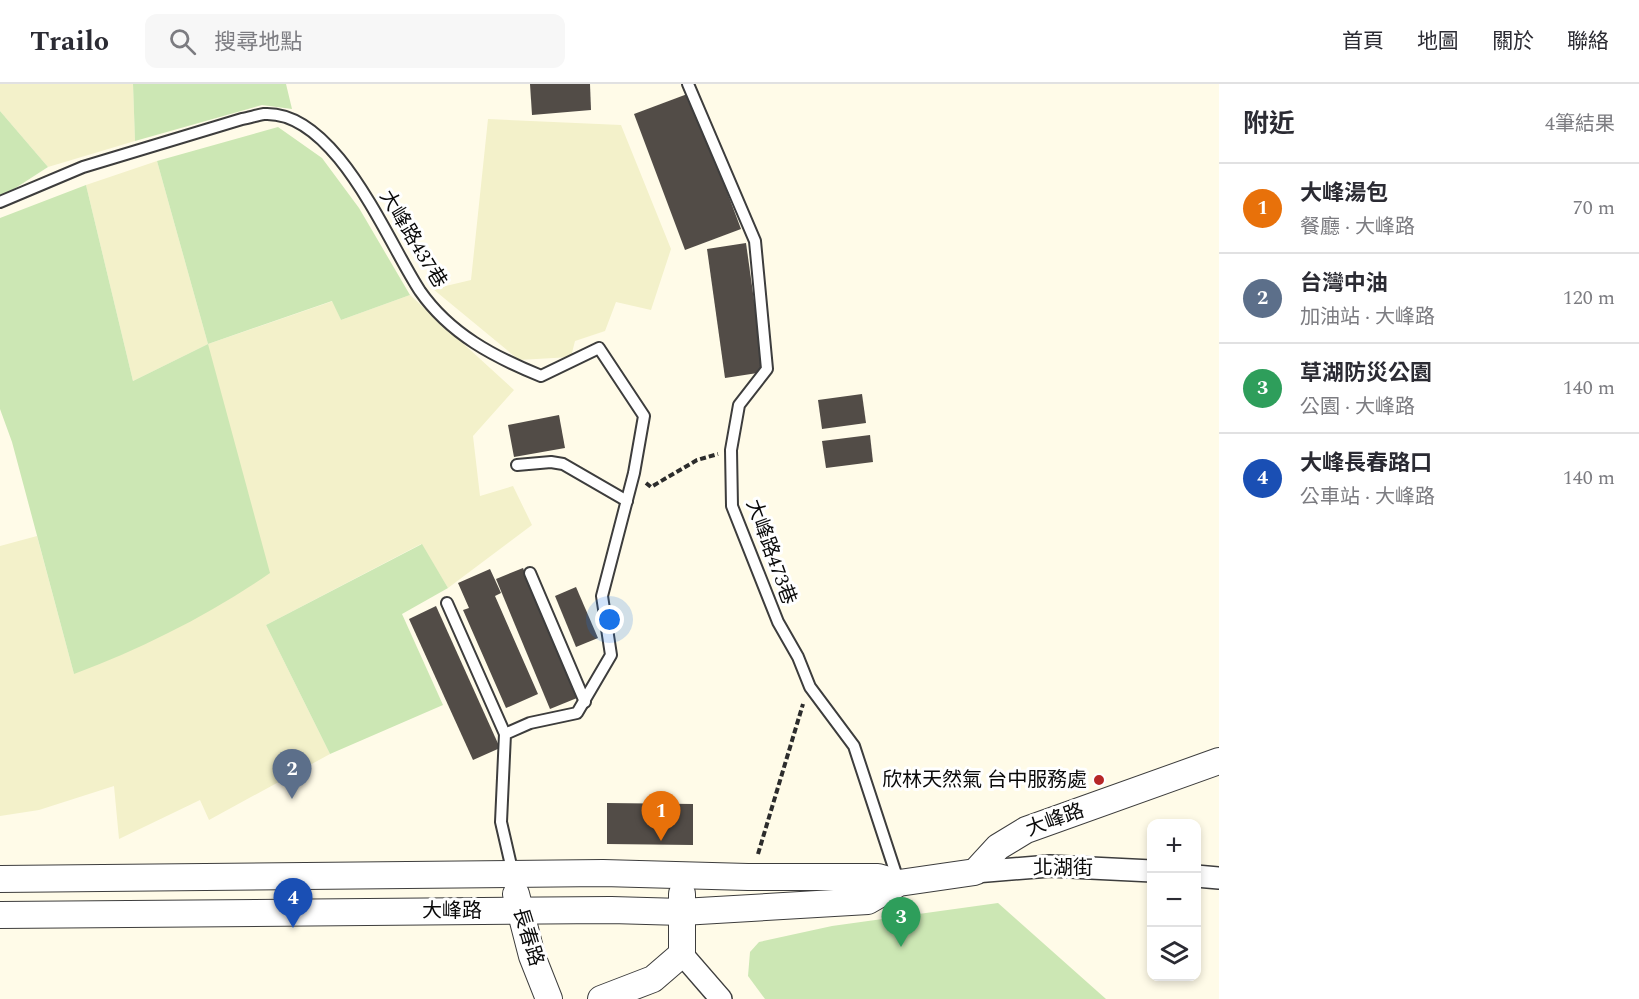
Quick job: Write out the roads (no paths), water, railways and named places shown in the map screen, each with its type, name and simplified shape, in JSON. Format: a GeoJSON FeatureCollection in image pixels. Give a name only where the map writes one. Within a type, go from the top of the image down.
{"type":"FeatureCollection","features":[{"type":"Feature","properties":{"kind":"street","name":"大峰路"},"geometry":{"type":"LineString","coordinates":[[0,915],[682,912],[868,901],[899,883],[975,872],[998,847],[1026,830],[1219,760]]}},
{"type":"Feature","properties":{"kind":"street","name":"北湖街"},"geometry":{"type":"LineString","coordinates":[[975,872],[1050,866],[1147,871]]}},
{"type":"Feature","properties":{"kind":"street","name":"大峰路"},"geometry":{"type":"LineString","coordinates":[[0,879],[513,874],[878,877],[899,883]]}},
{"type":"Feature","properties":{"kind":"street","name":"長春路"},"geometry":{"type":"LineString","coordinates":[[513,874],[518,911],[549,999]]}},
{"type":"Feature","properties":{"kind":"street"},"geometry":{"type":"LineString","coordinates":[[682,876],[681,954],[721,999]]}},
{"type":"Feature","properties":{"kind":"street"},"geometry":{"type":"LineString","coordinates":[[1201,876],[1219,878]]}},
{"type":"Feature","properties":{"kind":"street"},"geometry":{"type":"LineString","coordinates":[[601,999],[653,979],[681,954]]}},
{"type":"Feature","properties":{"kind":"lane","name":"大峰路473巷"},"geometry":{"type":"LineString","coordinates":[[688,84],[755,241],[767,369],[739,405],[731,450],[732,506],[778,622],[798,657],[810,687],[854,746],[899,883]]}},
{"type":"Feature","properties":{"kind":"lane","name":"大峰路437巷"},"geometry":{"type":"LineString","coordinates":[[0,202],[83,167],[242,119],[265,114],[295,121],[316,133],[371,201],[421,291],[447,322],[477,346],[541,376],[599,348],[644,416],[634,473],[602,596],[611,655],[585,702]]}},
{"type":"Feature","properties":{"kind":"lane"},"geometry":{"type":"LineString","coordinates":[[517,465],[551,462],[563,464],[627,501]]}},
{"type":"Feature","properties":{"kind":"lane"},"geometry":{"type":"LineString","coordinates":[[505,734],[530,723],[577,713],[585,702],[530,573]]}},
{"type":"Feature","properties":{"kind":"lane"},"geometry":{"type":"LineString","coordinates":[[447,603],[505,734],[501,822],[513,874]]}},
{"type":"Feature","properties":{"kind":"place","name":"欣林天然氣 台中服務處"},"geometry":{"type":"Point","coordinates":[1099,780]}},
{"type":"Feature","properties":{"kind":"place","name":"台灣中油"},"geometry":{"type":"Point","coordinates":[292,799]}},
{"type":"Feature","properties":{"kind":"place","name":"大峰湯包"},"geometry":{"type":"Point","coordinates":[661,841]}},
{"type":"Feature","properties":{"kind":"place","name":"大峰長春路口"},"geometry":{"type":"Point","coordinates":[293,928]}},
{"type":"Feature","properties":{"kind":"place","name":"草湖防災公園"},"geometry":{"type":"Point","coordinates":[901,947]}}]}
